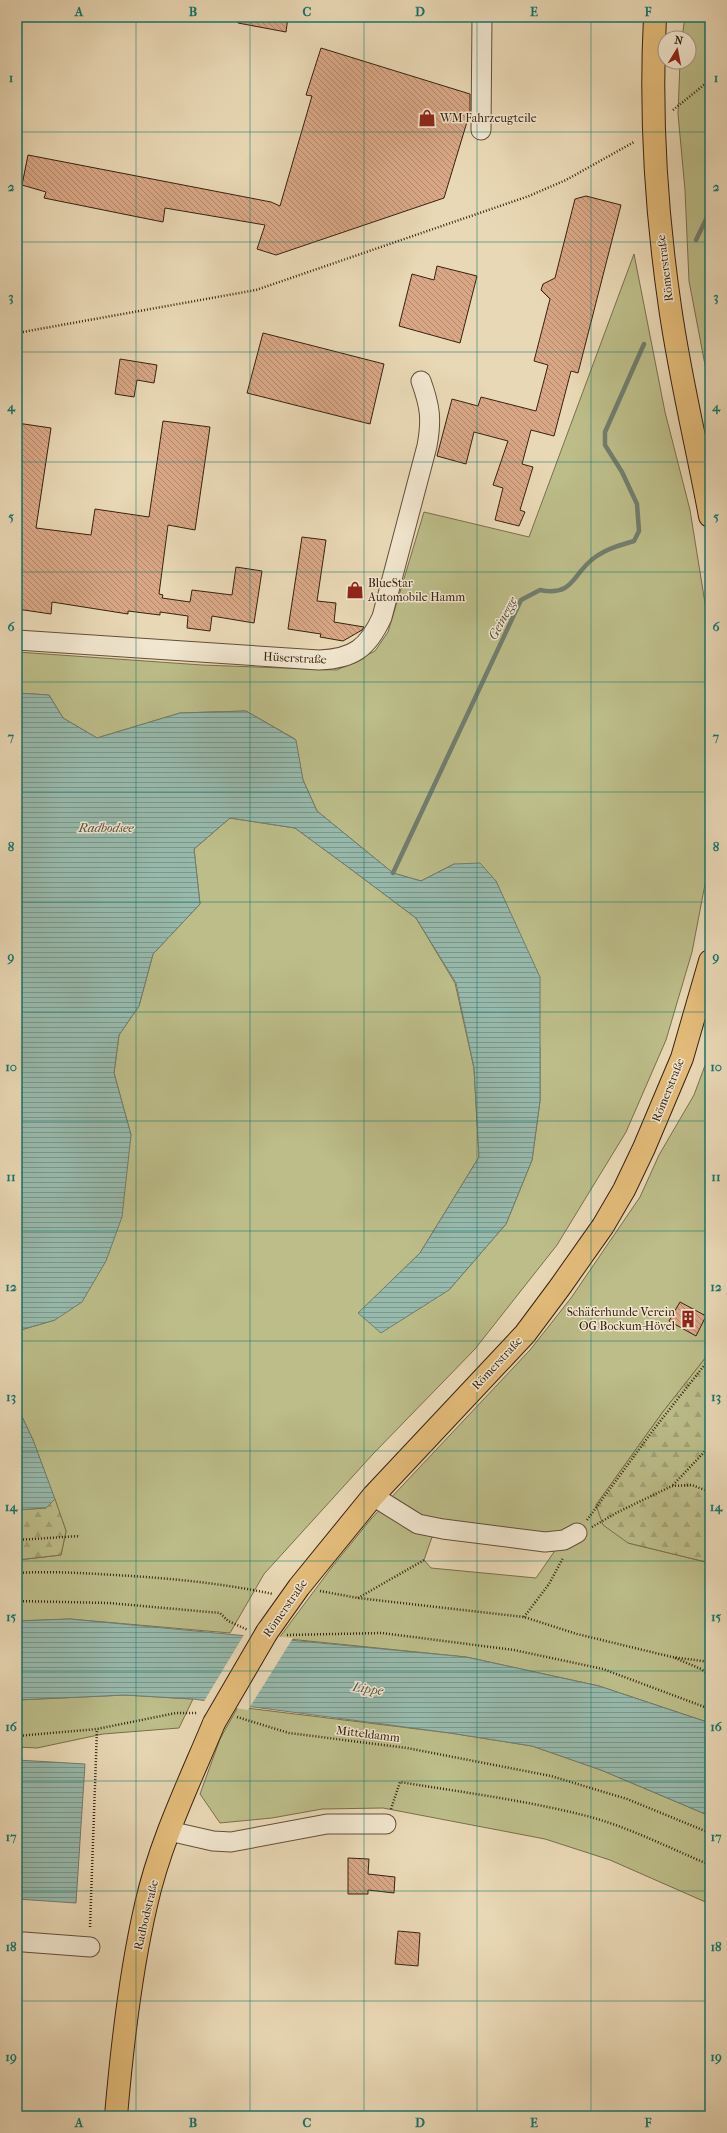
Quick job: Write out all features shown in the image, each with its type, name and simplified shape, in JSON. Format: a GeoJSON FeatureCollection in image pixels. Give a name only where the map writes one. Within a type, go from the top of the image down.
{"type":"FeatureCollection","features":[{"type":"Feature","properties":{"kind":"main road","name":"Römerstraße"},"geometry":{"type":"LineString","coordinates":[[656,17],[653,115],[662,248],[680,365],[710,516]]}},
{"type":"Feature","properties":{"kind":"main road","name":"Römerstraße"},"geometry":{"type":"LineString","coordinates":[[216,1718],[267,1632],[295,1592],[373,1496],[525,1334],[560,1287],[602,1226],[624,1190],[644,1148],[682,1058],[710,962]]}},
{"type":"Feature","properties":{"kind":"main road","name":"Radbodstraße"},"geometry":{"type":"LineString","coordinates":[[116,2116],[122,2044],[146,1905],[169,1831],[216,1718]]}},
{"type":"Feature","properties":{"kind":"street"},"geometry":{"type":"LineString","coordinates":[[482,17],[482,130]]}},
{"type":"Feature","properties":{"kind":"street","name":"Hüserstraße"},"geometry":{"type":"LineString","coordinates":[[17,640],[319,660],[337,660],[359,650],[370,640],[382,617],[427,446],[431,427],[430,407],[421,381]]}},
{"type":"Feature","properties":{"kind":"street"},"geometry":{"type":"LineString","coordinates":[[373,1496],[418,1524],[442,1530],[545,1542],[564,1540],[577,1533]]}},
{"type":"Feature","properties":{"kind":"street"},"geometry":{"type":"LineString","coordinates":[[169,1831],[213,1841],[231,1842],[327,1824],[386,1824]]}},
{"type":"Feature","properties":{"kind":"street"},"geometry":{"type":"LineString","coordinates":[[24,1942],[90,1947]]}},
{"type":"Feature","properties":{"kind":"path"},"geometry":{"type":"LineString","coordinates":[[673,110],[710,80]]}},
{"type":"Feature","properties":{"kind":"path"},"geometry":{"type":"LineString","coordinates":[[17,333],[256,290],[529,196],[566,180],[634,142]]}},
{"type":"Feature","properties":{"kind":"path"},"geometry":{"type":"LineString","coordinates":[[524,1617],[549,1584],[577,1533],[654,1429],[710,1358]]}},
{"type":"Feature","properties":{"kind":"path"},"geometry":{"type":"LineString","coordinates":[[577,1533],[590,1528],[618,1512],[672,1486],[710,1446]]}},
{"type":"Feature","properties":{"kind":"path"},"geometry":{"type":"LineString","coordinates":[[672,1486],[692,1485],[710,1492]]}},
{"type":"Feature","properties":{"kind":"path"},"geometry":{"type":"LineString","coordinates":[[17,1540],[80,1536]]}},
{"type":"Feature","properties":{"kind":"path"},"geometry":{"type":"LineString","coordinates":[[358,1598],[424,1560]]}},
{"type":"Feature","properties":{"kind":"path"},"geometry":{"type":"LineString","coordinates":[[17,1573],[48,1571],[155,1578],[358,1598],[524,1617],[577,1634],[672,1657],[710,1662]]}},
{"type":"Feature","properties":{"kind":"path"},"geometry":{"type":"LineString","coordinates":[[17,1602],[109,1603],[220,1613],[228,1621],[245,1629]]}},
{"type":"Feature","properties":{"kind":"path"},"geometry":{"type":"LineString","coordinates":[[297,1636],[382,1633],[514,1650],[603,1669],[710,1709]]}},
{"type":"Feature","properties":{"kind":"path"},"geometry":{"type":"LineString","coordinates":[[672,1657],[701,1669],[710,1676]]}},
{"type":"Feature","properties":{"kind":"path","name":"Mitteldamm"},"geometry":{"type":"LineString","coordinates":[[17,1736],[97,1729],[176,1713],[216,1718],[289,1733],[407,1748],[551,1776],[627,1799],[710,1833]]}},
{"type":"Feature","properties":{"kind":"path"},"geometry":{"type":"LineString","coordinates":[[90,1927],[97,1729]]}},
{"type":"Feature","properties":{"kind":"path"},"geometry":{"type":"LineString","coordinates":[[386,1824],[400,1782],[485,1796],[584,1815],[625,1829],[710,1865]]}},
{"type":"Feature","properties":{"kind":"green space"},"geometry":{"type":"Polygon","coordinates":[[[685,17],[710,17],[710,391],[689,281],[685,190],[678,114],[680,70],[697,70],[697,30],[683,30],[685,17]]]}},
{"type":"Feature","properties":{"kind":"green space"},"geometry":{"type":"Polygon","coordinates":[[[634,254],[665,412],[690,510],[710,634],[710,858],[692,952],[666,1040],[626,1132],[557,1245],[475,1349],[373,1454],[264,1574],[230,1633],[70,1619],[17,1621],[17,1560],[61,1555],[66,1531],[33,1440],[17,1406],[17,1331],[55,1320],[131,1135],[114,1073],[119,1035],[139,1006],[153,954],[200,904],[194,849],[230,818],[295,828],[416,918],[455,983],[474,1068],[479,1157],[420,1253],[359,1313],[449,1290],[506,1224],[532,1160],[540,1101],[540,1047],[511,916],[496,881],[454,864],[421,881],[393,873],[317,811],[303,780],[295,739],[246,711],[180,713],[97,738],[63,718],[49,695],[17,693],[17,652],[202,665],[337,670],[375,651],[388,632],[424,512],[529,537],[634,254]]]}},
{"type":"Feature","properties":{"kind":"green space"},"geometry":{"type":"Polygon","coordinates":[[[710,1052],[710,1352],[662,1413],[596,1505],[628,1543],[710,1563],[710,1723],[599,1686],[466,1657],[279,1638],[332,1567],[371,1519],[530,1350],[571,1298],[640,1197],[659,1155],[694,1095],[710,1052]],[[432,1537],[424,1560],[431,1568],[536,1578],[554,1552],[432,1537]]]}},
{"type":"Feature","properties":{"kind":"green space"},"geometry":{"type":"Polygon","coordinates":[[[710,1352],[710,1563],[628,1543],[603,1525],[596,1505],[662,1413],[710,1352]]]}},
{"type":"Feature","properties":{"kind":"green space"},"geometry":{"type":"Polygon","coordinates":[[[55,1499],[66,1531],[61,1555],[17,1560],[17,1510],[46,1508],[55,1499]]]}},
{"type":"Feature","properties":{"kind":"green space"},"geometry":{"type":"Polygon","coordinates":[[[125,1695],[193,1699],[179,1728],[103,1734],[37,1748],[17,1747],[17,1700],[125,1695]]]}},
{"type":"Feature","properties":{"kind":"green space"},"geometry":{"type":"Polygon","coordinates":[[[238,1707],[450,1733],[532,1746],[601,1770],[710,1816],[710,1904],[610,1860],[545,1839],[383,1808],[322,1809],[272,1818],[220,1823],[200,1794],[220,1739],[238,1707]]]}},
{"type":"Feature","properties":{"kind":"water","name":"Radbodsee"},"geometry":{"type":"Polygon","coordinates":[[[17,693],[49,695],[63,718],[97,738],[180,713],[246,711],[296,740],[303,780],[317,811],[393,873],[421,881],[454,864],[480,863],[496,881],[540,977],[540,1101],[532,1160],[506,1224],[449,1290],[381,1333],[358,1313],[420,1253],[479,1157],[474,1068],[456,983],[416,918],[295,828],[230,818],[194,849],[200,904],[153,954],[139,1006],[119,1035],[114,1073],[131,1135],[122,1217],[106,1261],[82,1302],[55,1320],[17,1331],[17,693]]]}},
{"type":"Feature","properties":{"kind":"water"},"geometry":{"type":"Polygon","coordinates":[[[17,1406],[33,1440],[55,1499],[46,1508],[17,1510],[17,1406]]]}},
{"type":"Feature","properties":{"kind":"water","name":"Lippe"},"geometry":{"type":"Polygon","coordinates":[[[70,1619],[466,1657],[599,1686],[710,1723],[710,1816],[601,1770],[532,1746],[450,1733],[193,1699],[125,1695],[17,1700],[17,1621],[70,1619]]]}},
{"type":"Feature","properties":{"kind":"water"},"geometry":{"type":"Polygon","coordinates":[[[17,1760],[85,1764],[76,1903],[17,1899],[17,1760]]]}},
{"type":"Feature","properties":{"kind":"pier"},"geometry":{"type":"Polygon","coordinates":[[[245,1633],[293,1638],[248,1710],[203,1703],[245,1633]]]}},
{"type":"Feature","properties":{"kind":"building"},"geometry":{"type":"Polygon","coordinates":[[[238,17],[288,17],[286,32],[238,23],[238,17]]]}},
{"type":"Feature","properties":{"kind":"building"},"geometry":{"type":"Polygon","coordinates":[[[321,48],[470,94],[470,112],[444,198],[276,255],[257,249],[265,225],[165,208],[163,222],[44,198],[46,192],[22,185],[28,155],[271,202],[280,206],[312,96],[306,95],[321,48]]]}},
{"type":"Feature","properties":{"kind":"building"},"geometry":{"type":"Polygon","coordinates":[[[586,196],[621,205],[578,373],[571,371],[554,436],[531,430],[522,464],[533,467],[520,510],[525,512],[519,526],[495,520],[503,488],[493,485],[508,441],[474,432],[466,464],[437,456],[452,399],[478,406],[481,397],[536,411],[548,365],[534,361],[550,299],[541,290],[543,284],[555,278],[575,199],[586,196]]]}},
{"type":"Feature","properties":{"kind":"building"},"geometry":{"type":"Polygon","coordinates":[[[437,266],[477,276],[460,343],[399,326],[412,274],[434,280],[437,266]]]}},
{"type":"Feature","properties":{"kind":"building"},"geometry":{"type":"Polygon","coordinates":[[[263,333],[384,364],[370,424],[247,393],[263,333]]]}},
{"type":"Feature","properties":{"kind":"building"},"geometry":{"type":"Polygon","coordinates":[[[120,359],[157,365],[154,383],[137,380],[134,397],[115,394],[120,359]]]}},
{"type":"Feature","properties":{"kind":"building"},"geometry":{"type":"Polygon","coordinates":[[[163,421],[210,427],[195,530],[168,525],[159,594],[163,595],[162,598],[190,602],[192,590],[232,595],[236,567],[262,571],[254,623],[212,616],[210,631],[187,628],[188,616],[160,612],[160,615],[128,611],[128,614],[52,602],[51,614],[17,609],[17,423],[51,428],[36,528],[91,535],[95,509],[149,517],[163,421]]]}},
{"type":"Feature","properties":{"kind":"building"},"geometry":{"type":"Polygon","coordinates":[[[302,537],[326,540],[317,601],[336,603],[334,622],[364,627],[362,630],[343,641],[320,637],[321,634],[288,629],[302,537]]]}},
{"type":"Feature","properties":{"kind":"building","name":"Schäferhunde Verein OG Bockum-Hövel"},"geometry":{"type":"Polygon","coordinates":[[[680,1302],[706,1316],[696,1336],[669,1321],[680,1302]]]}},
{"type":"Feature","properties":{"kind":"building"},"geometry":{"type":"Polygon","coordinates":[[[348,1858],[369,1859],[368,1874],[395,1877],[394,1893],[368,1890],[368,1894],[348,1894],[348,1858]]]}},
{"type":"Feature","properties":{"kind":"building"},"geometry":{"type":"Polygon","coordinates":[[[398,1931],[420,1933],[418,1966],[395,1964],[398,1931]]]}},
{"type":"Feature","properties":{"kind":"waterway","name":"Geinegge"},"geometry":{"type":"LineString","coordinates":[[696,240],[710,211]]}},
{"type":"Feature","properties":{"kind":"waterway","name":"Geinegge"},"geometry":{"type":"LineString","coordinates":[[393,873],[521,600],[540,590],[560,590],[566,587],[572,583],[587,564],[594,558],[608,550],[634,541],[639,531],[637,504],[622,472],[605,445],[605,432],[644,344]]}},
{"type":"Feature","properties":{"kind":"place","name":"WM Fahrzeugteile"},"geometry":{"type":"Point","coordinates":[427,118]}},
{"type":"Feature","properties":{"kind":"place","name":"BlueStar Automobile Hamm"},"geometry":{"type":"Point","coordinates":[355,590]}},
{"type":"Feature","properties":{"kind":"place","name":"Schäferhunde Verein OG Bockum-Hövel"},"geometry":{"type":"Point","coordinates":[688,1319]}}]}
